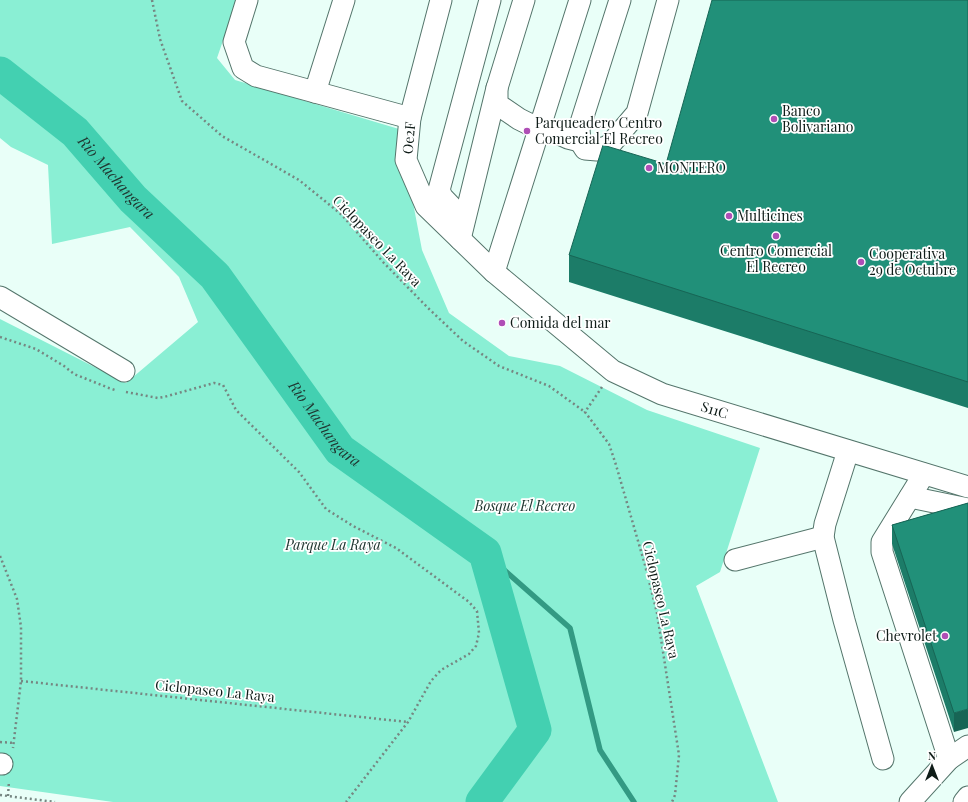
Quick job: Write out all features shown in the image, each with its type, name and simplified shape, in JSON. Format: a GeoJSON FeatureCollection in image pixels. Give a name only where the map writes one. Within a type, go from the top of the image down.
{"type":"FeatureCollection","features":[{"type":"Feature","properties":{"kind":"street"},"geometry":{"type":"LineString","coordinates":[[247,0],[234,42],[243,68],[256,76],[410,118]]}},
{"type":"Feature","properties":{"kind":"street"},"geometry":{"type":"LineString","coordinates":[[315,92],[344,0]]}},
{"type":"Feature","properties":{"kind":"street","name":"Oe2F"},"geometry":{"type":"LineString","coordinates":[[441,0],[410,118],[406,160],[426,206],[462,229],[494,272]]}},
{"type":"Feature","properties":{"kind":"street"},"geometry":{"type":"LineString","coordinates":[[462,229],[439,190],[490,0]]}},
{"type":"Feature","properties":{"kind":"street"},"geometry":{"type":"LineString","coordinates":[[462,229],[497,88],[524,0]]}},
{"type":"Feature","properties":{"kind":"street"},"geometry":{"type":"LineString","coordinates":[[494,272],[580,0]]}},
{"type":"Feature","properties":{"kind":"street"},"geometry":{"type":"LineString","coordinates":[[620,0],[579,130],[580,141],[585,149],[597,150],[609,146],[637,113],[668,0]]}},
{"type":"Feature","properties":{"kind":"street"},"geometry":{"type":"LineString","coordinates":[[497,88],[497,104],[519,119],[529,124],[540,125],[568,138],[580,141]]}},
{"type":"Feature","properties":{"kind":"street","name":"S11C"},"geometry":{"type":"LineString","coordinates":[[494,272],[613,371],[662,394],[968,487]]}},
{"type":"Feature","properties":{"kind":"street"},"geometry":{"type":"LineString","coordinates":[[0,297],[121,384]]}},
{"type":"Feature","properties":{"kind":"street"},"geometry":{"type":"LineString","coordinates":[[848,451],[825,524],[823,537],[844,620],[883,759]]}},
{"type":"Feature","properties":{"kind":"street"},"geometry":{"type":"LineString","coordinates":[[924,474],[882,542],[882,552],[949,759]]}},
{"type":"Feature","properties":{"kind":"street"},"geometry":{"type":"LineString","coordinates":[[910,497],[968,509]]}},
{"type":"Feature","properties":{"kind":"street"},"geometry":{"type":"LineString","coordinates":[[735,560],[823,537]]}},
{"type":"Feature","properties":{"kind":"street"},"geometry":{"type":"LineString","coordinates":[[910,802],[949,759],[968,746]]}},
{"type":"Feature","properties":{"kind":"street"},"geometry":{"type":"LineString","coordinates":[[964,802],[968,797]]}},
{"type":"Feature","properties":{"kind":"path","name":"Ciclopaseo La Raya"},"geometry":{"type":"LineString","coordinates":[[152,0],[160,39],[182,102],[222,136],[299,180],[342,215],[383,262],[463,341],[499,366],[549,386],[585,412],[609,444],[645,565],[656,613],[679,755],[675,795],[672,802]]}},
{"type":"Feature","properties":{"kind":"path"},"geometry":{"type":"LineString","coordinates":[[0,337],[36,349],[74,374],[109,388],[121,384],[158,398],[214,383],[223,385],[236,410],[299,472],[326,509],[353,526],[396,548],[470,602],[476,611],[479,633],[476,646],[469,654],[441,670],[431,681],[408,722],[346,802]]}},
{"type":"Feature","properties":{"kind":"path"},"geometry":{"type":"LineString","coordinates":[[585,412],[613,371]]}},
{"type":"Feature","properties":{"kind":"path"},"geometry":{"type":"LineString","coordinates":[[0,556],[17,599],[21,627],[21,681],[14,743],[6,765],[8,796]]}},
{"type":"Feature","properties":{"kind":"path","name":"Ciclopaseo La Raya"},"geometry":{"type":"LineString","coordinates":[[21,681],[408,722]]}},
{"type":"Feature","properties":{"kind":"path"},"geometry":{"type":"LineString","coordinates":[[0,742],[14,743]]}},
{"type":"Feature","properties":{"kind":"path"},"geometry":{"type":"LineString","coordinates":[[0,795],[55,802]]}},
{"type":"Feature","properties":{"kind":"green space","name":"Parque La Raya"},"geometry":{"type":"Polygon","coordinates":[[[0,0],[237,0],[217,58],[235,80],[399,129],[422,250],[449,313],[509,356],[560,366],[647,410],[760,448],[720,572],[696,586],[778,802],[113,802],[0,786],[0,319],[126,383],[198,322],[179,277],[130,227],[52,244],[48,165],[11,147],[0,138],[0,0]]]}},
{"type":"Feature","properties":{"kind":"building","name":"Centro Comercial El Recreo"},"geometry":{"type":"Polygon","coordinates":[[[712,0],[968,0],[968,382],[569,255],[603,145],[666,164],[712,0]]]}},
{"type":"Feature","properties":{"kind":"building","name":"Chevrolet"},"geometry":{"type":"Polygon","coordinates":[[[968,503],[968,709],[954,713],[892,525],[968,503]]]}},
{"type":"Feature","properties":{"kind":"waterway","name":"Rio Machangara"},"geometry":{"type":"LineString","coordinates":[[0,73],[75,132],[133,199],[215,276],[340,450],[485,553],[535,730],[482,802]]}},
{"type":"Feature","properties":{"kind":"waterway"},"geometry":{"type":"LineString","coordinates":[[485,553],[570,628],[600,750],[634,802]]}},
{"type":"Feature","properties":{"kind":"place","name":"Banco Bolivariano"},"geometry":{"type":"Point","coordinates":[774,119]}},
{"type":"Feature","properties":{"kind":"place","name":"Parqueadero Centro Comercial El Recreo"},"geometry":{"type":"Point","coordinates":[527,131]}},
{"type":"Feature","properties":{"kind":"place","name":"MONTERO"},"geometry":{"type":"Point","coordinates":[649,168]}},
{"type":"Feature","properties":{"kind":"place","name":"Multicines"},"geometry":{"type":"Point","coordinates":[729,216]}},
{"type":"Feature","properties":{"kind":"place","name":"Centro Comercial El Recreo"},"geometry":{"type":"Point","coordinates":[776,236]}},
{"type":"Feature","properties":{"kind":"place","name":"Cooperativa 29 de Octubre"},"geometry":{"type":"Point","coordinates":[861,262]}},
{"type":"Feature","properties":{"kind":"place","name":"Comida del mar"},"geometry":{"type":"Point","coordinates":[502,323]}},
{"type":"Feature","properties":{"kind":"place","name":"Chevrolet"},"geometry":{"type":"Point","coordinates":[945,636]}},
{"type":"Feature","properties":{"kind":"park label","name":"Bosque El Recreo"},"geometry":{"type":"Point","coordinates":[525,506]}}]}
